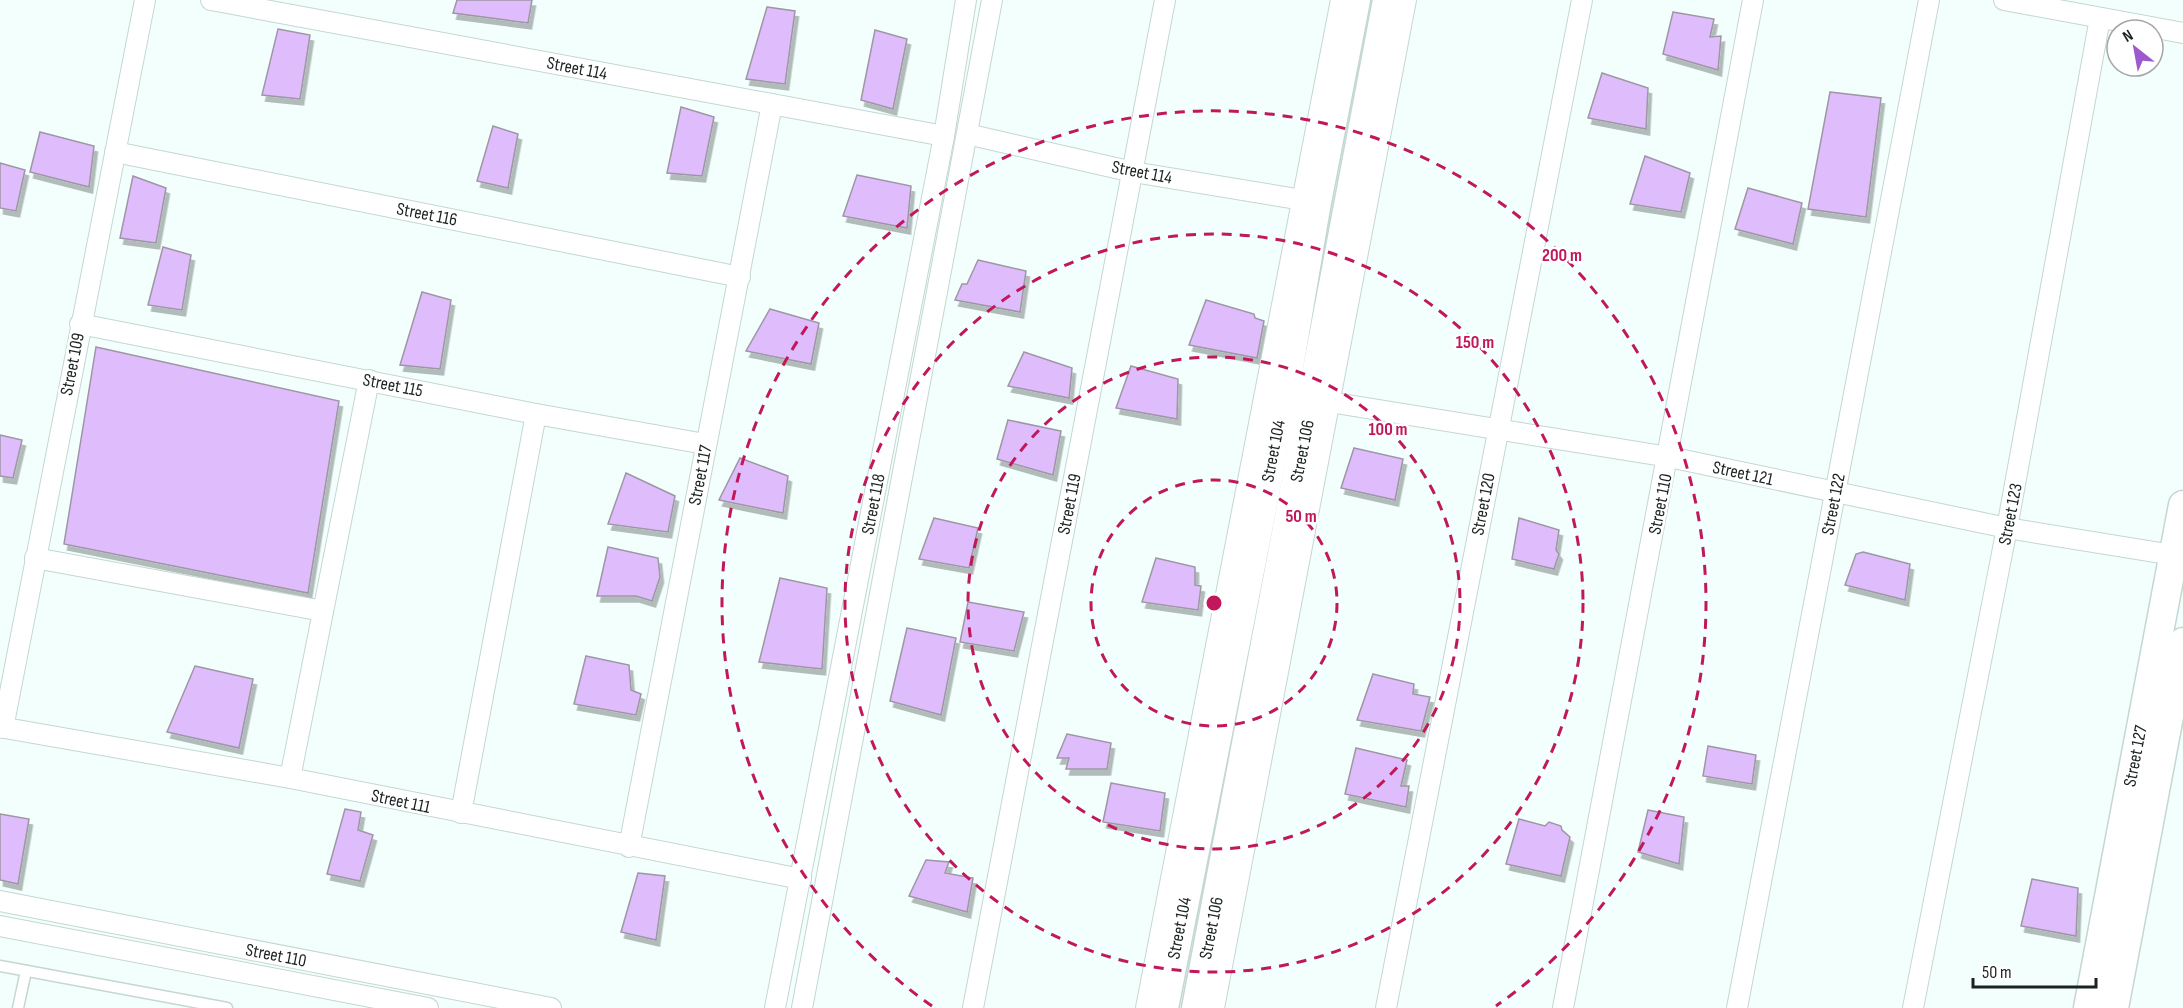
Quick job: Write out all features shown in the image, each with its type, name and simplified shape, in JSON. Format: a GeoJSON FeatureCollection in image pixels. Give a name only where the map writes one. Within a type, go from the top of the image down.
{"type":"FeatureCollection","features":[{"type":"Feature","properties":{"kind":"street","name":"Street 109"},"geometry":{"type":"LineString","coordinates":[[2,727],[145,0]]}},
{"type":"Feature","properties":{"kind":"street","name":"Street 114"},"geometry":{"type":"LineString","coordinates":[[211,0],[944,136]]}},
{"type":"Feature","properties":{"kind":"street","name":"Street 118"},"geometry":{"type":"LineString","coordinates":[[775,1008],[944,136],[966,0]]}},
{"type":"Feature","properties":{"kind":"street"},"geometry":{"type":"LineString","coordinates":[[801,1008],[992,0]]}},
{"type":"Feature","properties":{"kind":"street","name":"Street 119"},"geometry":{"type":"LineString","coordinates":[[973,1008],[1165,0]]}},
{"type":"Feature","properties":{"kind":"street"},"geometry":{"type":"LineString","coordinates":[[1310,200],[1341,0]]}},
{"type":"Feature","properties":{"kind":"street","name":"Street 104"},"geometry":{"type":"LineString","coordinates":[[1164,1008],[1169,938],[1212,757],[1240,567],[1284,397],[1310,200],[1356,0]]}},
{"type":"Feature","properties":{"kind":"street","name":"Street 106"},"geometry":{"type":"LineString","coordinates":[[1196,1008],[1215,954],[1244,761],[1320,401],[1362,181],[1387,0]]}},
{"type":"Feature","properties":{"kind":"street"},"geometry":{"type":"LineString","coordinates":[[1362,181],[1406,0]]}},
{"type":"Feature","properties":{"kind":"street","name":"Street 120"},"geometry":{"type":"LineString","coordinates":[[1386,1008],[1582,0]]}},
{"type":"Feature","properties":{"kind":"street","name":"Street 110"},"geometry":{"type":"LineString","coordinates":[[1563,1008],[1669,457],[1753,0]]}},
{"type":"Feature","properties":{"kind":"street","name":"Street 122"},"geometry":{"type":"LineString","coordinates":[[1737,1008],[1929,0]]}},
{"type":"Feature","properties":{"kind":"street"},"geometry":{"type":"LineString","coordinates":[[2004,0],[2183,33]]}},
{"type":"Feature","properties":{"kind":"street","name":"Street 123"},"geometry":{"type":"LineString","coordinates":[[1913,1008],[2007,528],[2100,18]]}},
{"type":"Feature","properties":{"kind":"street","name":"Street 117"},"geometry":{"type":"LineString","coordinates":[[629,847],[705,444],[740,277],[771,104]]}},
{"type":"Feature","properties":{"kind":"street","name":"Street 114"},"geometry":{"type":"LineString","coordinates":[[967,134],[1133,172],[1310,200]]}},
{"type":"Feature","properties":{"kind":"street","name":"Street 116"},"geometry":{"type":"LineString","coordinates":[[115,152],[740,277]]}},
{"type":"Feature","properties":{"kind":"street","name":"Street 115"},"geometry":{"type":"LineString","coordinates":[[80,324],[536,414],[705,444]]}},
{"type":"Feature","properties":{"kind":"street"},"geometry":{"type":"LineString","coordinates":[[290,778],[369,380]]}},
{"type":"Feature","properties":{"kind":"street"},"geometry":{"type":"LineString","coordinates":[[1214,1008],[1215,954],[1320,401]]}},
{"type":"Feature","properties":{"kind":"street","name":"Street 121"},"geometry":{"type":"LineString","coordinates":[[1320,401],[1669,457],[2007,528],[2177,546]]}},
{"type":"Feature","properties":{"kind":"street"},"geometry":{"type":"LineString","coordinates":[[461,813],[536,414]]}},
{"type":"Feature","properties":{"kind":"street","name":"Street 127"},"geometry":{"type":"LineString","coordinates":[[2102,1000],[2175,589],[2177,546],[2183,505]]}},
{"type":"Feature","properties":{"kind":"street"},"geometry":{"type":"LineString","coordinates":[[35,558],[323,610]]}},
{"type":"Feature","properties":{"kind":"street"},"geometry":{"type":"LineString","coordinates":[[1146,1008],[1169,938],[1240,567]]}},
{"type":"Feature","properties":{"kind":"street"},"geometry":{"type":"LineString","coordinates":[[2115,929],[2174,742],[2183,642]]}},
{"type":"Feature","properties":{"kind":"street","name":"Street 111"},"geometry":{"type":"LineString","coordinates":[[2,727],[290,778],[629,847],[801,879]]}},
{"type":"Feature","properties":{"kind":"street"},"geometry":{"type":"LineString","coordinates":[[1212,757],[1244,761]]}},
{"type":"Feature","properties":{"kind":"street","name":"Street 110"},"geometry":{"type":"LineString","coordinates":[[0,901],[551,1008]]}},
{"type":"Feature","properties":{"kind":"street","name":"Street 110"},"geometry":{"type":"LineString","coordinates":[[0,926],[428,1008]]}},
{"type":"Feature","properties":{"kind":"lane"},"geometry":{"type":"LineString","coordinates":[[0,966],[227,1008]]}},
{"type":"Feature","properties":{"kind":"lane"},"geometry":{"type":"LineString","coordinates":[[18,1008],[26,971]]}},
{"type":"Feature","properties":{"kind":"building"},"geometry":{"type":"Polygon","coordinates":[[[457,0],[532,0],[528,23],[453,13],[457,0]]]}},
{"type":"Feature","properties":{"kind":"building"},"geometry":{"type":"Polygon","coordinates":[[[767,7],[795,11],[785,84],[746,79],[767,7]]]}},
{"type":"Feature","properties":{"kind":"building"},"geometry":{"type":"Polygon","coordinates":[[[1673,12],[1714,19],[1710,37],[1721,36],[1718,70],[1663,54],[1673,12]]]}},
{"type":"Feature","properties":{"kind":"building"},"geometry":{"type":"Polygon","coordinates":[[[278,29],[310,35],[300,99],[262,95],[278,29]]]}},
{"type":"Feature","properties":{"kind":"building"},"geometry":{"type":"Polygon","coordinates":[[[875,30],[907,39],[893,109],[861,100],[875,30]]]}},
{"type":"Feature","properties":{"kind":"building"},"geometry":{"type":"Polygon","coordinates":[[[1602,73],[1648,88],[1646,129],[1588,118],[1602,73]]]}},
{"type":"Feature","properties":{"kind":"building"},"geometry":{"type":"Polygon","coordinates":[[[1830,92],[1881,98],[1866,217],[1808,209],[1830,92]]]}},
{"type":"Feature","properties":{"kind":"building"},"geometry":{"type":"Polygon","coordinates":[[[681,107],[714,117],[702,176],[667,173],[681,107]]]}},
{"type":"Feature","properties":{"kind":"building"},"geometry":{"type":"Polygon","coordinates":[[[493,126],[518,134],[508,188],[477,181],[493,126]]]}},
{"type":"Feature","properties":{"kind":"building"},"geometry":{"type":"Polygon","coordinates":[[[40,132],[94,146],[89,187],[30,172],[40,132]]]}},
{"type":"Feature","properties":{"kind":"building"},"geometry":{"type":"Polygon","coordinates":[[[1645,156],[1690,173],[1681,212],[1630,204],[1645,156]]]}},
{"type":"Feature","properties":{"kind":"building"},"geometry":{"type":"Polygon","coordinates":[[[0,163],[25,170],[16,211],[0,208],[0,163]]]}},
{"type":"Feature","properties":{"kind":"building"},"geometry":{"type":"Polygon","coordinates":[[[857,175],[911,186],[907,228],[843,216],[857,175]]]}},
{"type":"Feature","properties":{"kind":"building"},"geometry":{"type":"Polygon","coordinates":[[[133,176],[166,188],[156,243],[120,238],[133,176]]]}},
{"type":"Feature","properties":{"kind":"building"},"geometry":{"type":"Polygon","coordinates":[[[1748,188],[1802,203],[1793,244],[1735,229],[1748,188]]]}},
{"type":"Feature","properties":{"kind":"building"},"geometry":{"type":"Polygon","coordinates":[[[163,247],[191,255],[182,310],[148,305],[163,247]]]}},
{"type":"Feature","properties":{"kind":"building"},"geometry":{"type":"Polygon","coordinates":[[[978,260],[1026,271],[1020,312],[955,300],[962,284],[967,284],[978,260]]]}},
{"type":"Feature","properties":{"kind":"building"},"geometry":{"type":"Polygon","coordinates":[[[422,292],[451,300],[440,369],[400,365],[422,292]]]}},
{"type":"Feature","properties":{"kind":"building"},"geometry":{"type":"Polygon","coordinates":[[[1206,300],[1254,314],[1255,318],[1264,321],[1257,358],[1189,345],[1206,300]]]}},
{"type":"Feature","properties":{"kind":"building"},"geometry":{"type":"Polygon","coordinates":[[[770,309],[819,323],[811,364],[746,351],[770,309]]]}},
{"type":"Feature","properties":{"kind":"building"},"geometry":{"type":"Polygon","coordinates":[[[96,347],[339,401],[308,593],[64,544],[96,347]]]}},
{"type":"Feature","properties":{"kind":"building"},"geometry":{"type":"Polygon","coordinates":[[[1024,352],[1072,368],[1069,398],[1008,386],[1024,352]]]}},
{"type":"Feature","properties":{"kind":"building"},"geometry":{"type":"Polygon","coordinates":[[[1131,366],[1178,379],[1177,419],[1116,408],[1131,366]]]}},
{"type":"Feature","properties":{"kind":"building"},"geometry":{"type":"Polygon","coordinates":[[[1008,420],[1061,431],[1053,475],[997,459],[1008,420]]]}},
{"type":"Feature","properties":{"kind":"building"},"geometry":{"type":"Polygon","coordinates":[[[0,435],[22,440],[13,478],[0,476],[0,435]]]}},
{"type":"Feature","properties":{"kind":"building"},"geometry":{"type":"Polygon","coordinates":[[[1354,448],[1403,459],[1395,500],[1341,488],[1354,448]]]}},
{"type":"Feature","properties":{"kind":"building"},"geometry":{"type":"Polygon","coordinates":[[[740,458],[788,476],[783,513],[719,500],[740,458]]]}},
{"type":"Feature","properties":{"kind":"building"},"geometry":{"type":"Polygon","coordinates":[[[626,473],[675,496],[668,532],[608,524],[626,473]]]}},
{"type":"Feature","properties":{"kind":"building"},"geometry":{"type":"Polygon","coordinates":[[[934,518],[978,528],[969,568],[919,559],[934,518]]]}},
{"type":"Feature","properties":{"kind":"building"},"geometry":{"type":"Polygon","coordinates":[[[1519,518],[1559,530],[1556,550],[1559,554],[1554,569],[1512,559],[1519,518]]]}},
{"type":"Feature","properties":{"kind":"building"},"geometry":{"type":"Polygon","coordinates":[[[608,547],[658,558],[660,577],[652,601],[636,596],[597,596],[608,547]]]}},
{"type":"Feature","properties":{"kind":"building"},"geometry":{"type":"Polygon","coordinates":[[[1863,552],[1910,564],[1905,600],[1845,585],[1856,554],[1863,552]]]}},
{"type":"Feature","properties":{"kind":"building"},"geometry":{"type":"Polygon","coordinates":[[[1156,558],[1195,567],[1195,585],[1201,586],[1198,610],[1142,602],[1156,558]]]}},
{"type":"Feature","properties":{"kind":"building"},"geometry":{"type":"Polygon","coordinates":[[[780,578],[827,588],[822,669],[759,662],[780,578]]]}},
{"type":"Feature","properties":{"kind":"building"},"geometry":{"type":"Polygon","coordinates":[[[968,602],[1024,612],[1014,651],[960,642],[968,602]]]}},
{"type":"Feature","properties":{"kind":"building"},"geometry":{"type":"Polygon","coordinates":[[[907,628],[956,638],[941,715],[890,701],[907,628]]]}},
{"type":"Feature","properties":{"kind":"building"},"geometry":{"type":"Polygon","coordinates":[[[586,656],[629,665],[631,690],[641,694],[636,715],[574,704],[586,656]]]}},
{"type":"Feature","properties":{"kind":"building"},"geometry":{"type":"Polygon","coordinates":[[[195,666],[253,679],[239,748],[167,732],[195,666]]]}},
{"type":"Feature","properties":{"kind":"building"},"geometry":{"type":"Polygon","coordinates":[[[1373,674],[1414,684],[1413,694],[1430,697],[1421,731],[1357,720],[1373,674]]]}},
{"type":"Feature","properties":{"kind":"building"},"geometry":{"type":"Polygon","coordinates":[[[1067,734],[1111,743],[1107,769],[1066,769],[1069,758],[1057,758],[1067,734]]]}},
{"type":"Feature","properties":{"kind":"building"},"geometry":{"type":"Polygon","coordinates":[[[1708,746],[1756,755],[1752,784],[1703,776],[1708,746]]]}},
{"type":"Feature","properties":{"kind":"building"},"geometry":{"type":"Polygon","coordinates":[[[1356,748],[1407,760],[1401,786],[1409,786],[1406,807],[1345,794],[1356,748]]]}},
{"type":"Feature","properties":{"kind":"building"},"geometry":{"type":"Polygon","coordinates":[[[1111,783],[1165,793],[1160,831],[1103,822],[1111,783]]]}},
{"type":"Feature","properties":{"kind":"building"},"geometry":{"type":"Polygon","coordinates":[[[345,809],[361,812],[358,830],[373,835],[360,881],[327,874],[345,809]]]}},
{"type":"Feature","properties":{"kind":"building"},"geometry":{"type":"Polygon","coordinates":[[[1648,810],[1684,817],[1679,864],[1638,852],[1648,810]]]}},
{"type":"Feature","properties":{"kind":"building"},"geometry":{"type":"Polygon","coordinates":[[[0,814],[29,819],[18,884],[0,880],[0,814]]]}},
{"type":"Feature","properties":{"kind":"building"},"geometry":{"type":"Polygon","coordinates":[[[1519,819],[1545,826],[1549,822],[1561,826],[1570,837],[1561,876],[1506,864],[1519,819]]]}},
{"type":"Feature","properties":{"kind":"building"},"geometry":{"type":"Polygon","coordinates":[[[926,860],[949,862],[945,873],[973,878],[967,912],[909,896],[926,860]]]}},
{"type":"Feature","properties":{"kind":"building"},"geometry":{"type":"Polygon","coordinates":[[[638,873],[665,876],[656,940],[621,932],[638,873]]]}},
{"type":"Feature","properties":{"kind":"building"},"geometry":{"type":"Polygon","coordinates":[[[2032,879],[2078,888],[2076,936],[2021,926],[2032,879]]]}}]}
